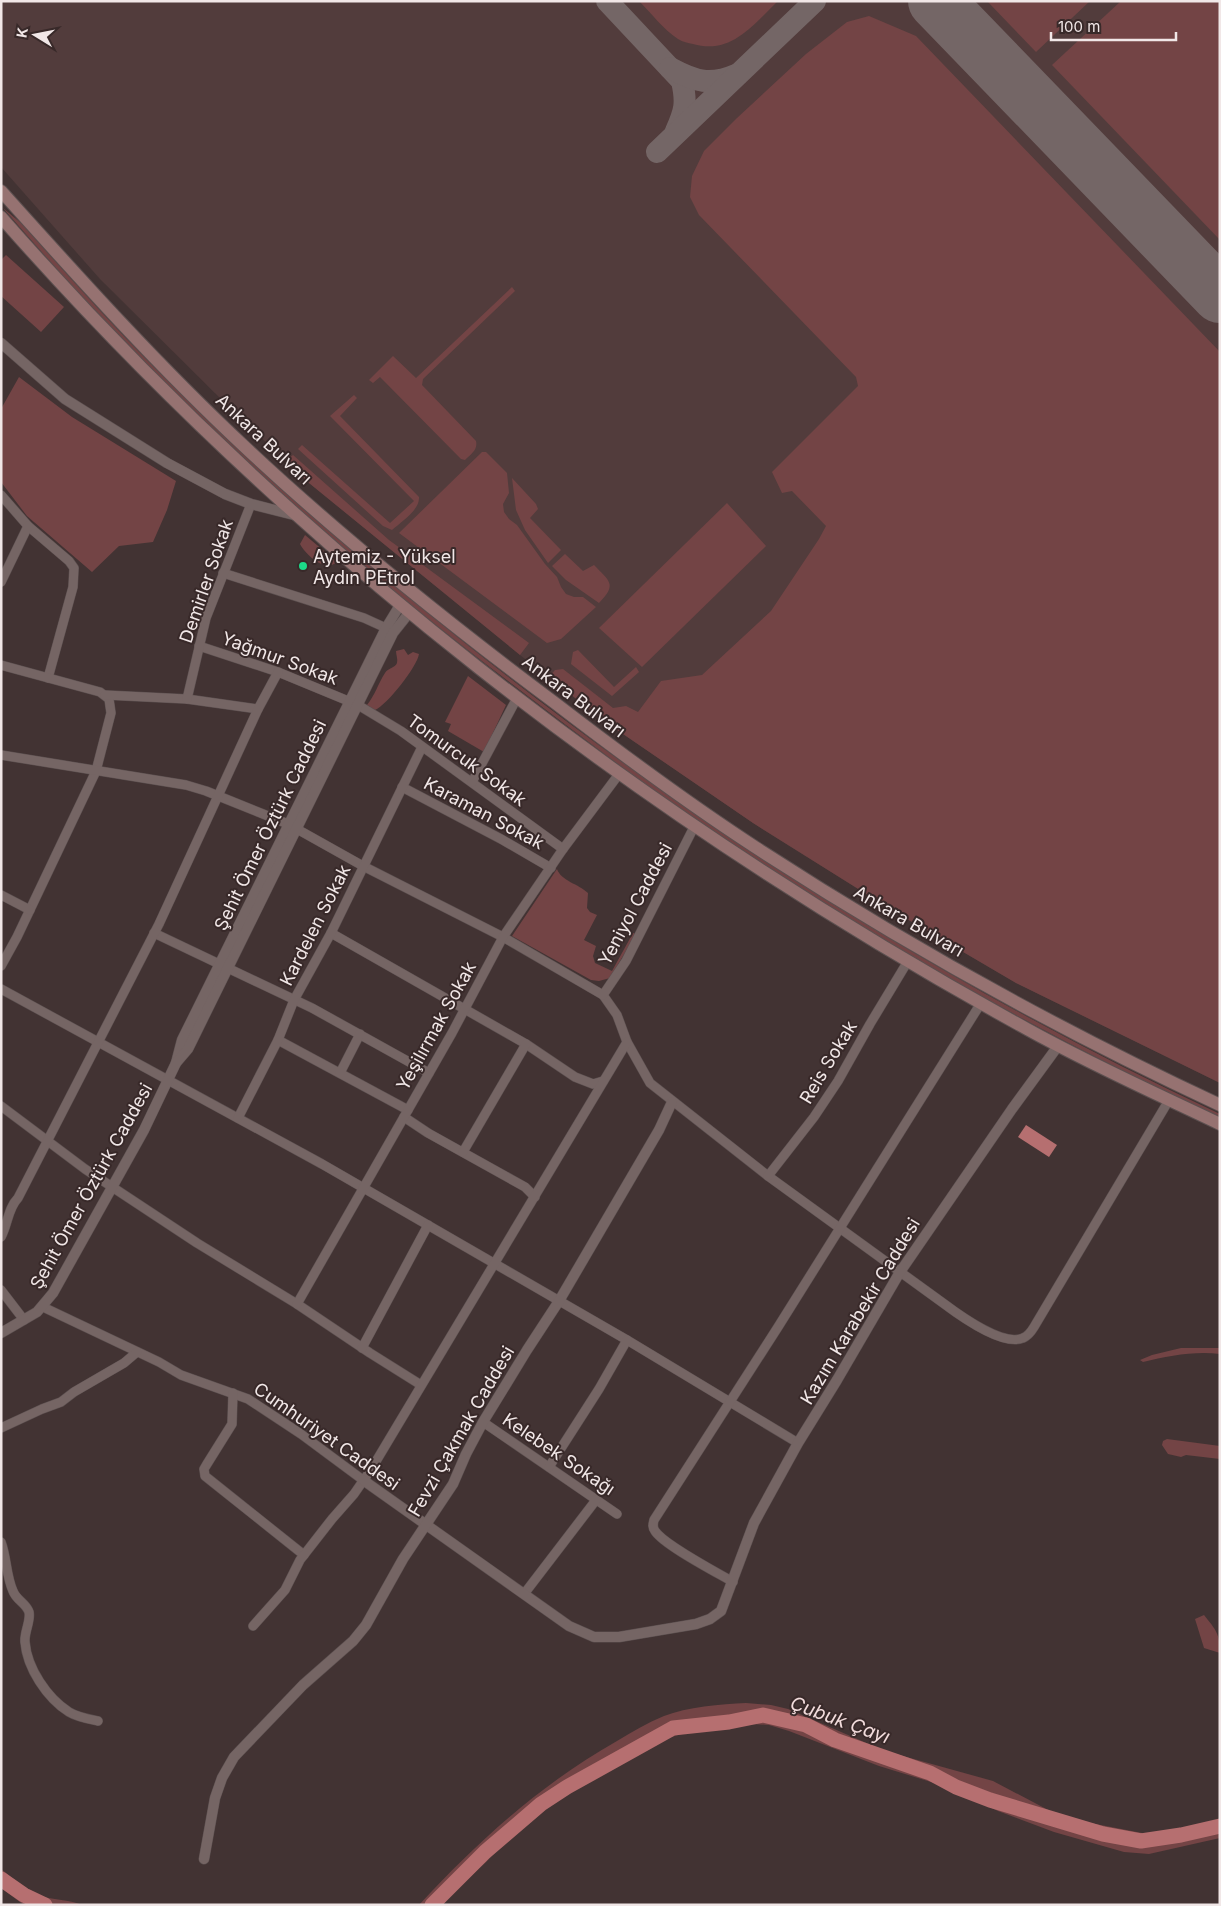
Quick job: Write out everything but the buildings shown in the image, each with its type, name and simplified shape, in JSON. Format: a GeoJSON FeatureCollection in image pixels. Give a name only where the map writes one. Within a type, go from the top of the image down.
{"type":"FeatureCollection","features":[{"type":"Feature","properties":{"kind":"main road","name":"Ankara Bulvarı"},"geometry":{"type":"LineString","coordinates":[[1,191],[142,345],[244,446],[330,523],[453,626],[520,677],[663,783],[752,845],[857,912],[1067,1031],[1220,1106]]}},
{"type":"Feature","properties":{"kind":"main road","name":"Ankara Bulvarı"},"geometry":{"type":"LineString","coordinates":[[1,217],[64,288],[143,371],[294,515],[404,609],[517,698],[619,774],[694,827],[807,901],[908,961],[1058,1046],[1220,1124]]}},
{"type":"Feature","properties":{"kind":"street"},"geometry":{"type":"LineString","coordinates":[[1,343],[65,399],[183,472],[211,488],[251,504],[294,515]]}},
{"type":"Feature","properties":{"kind":"street"},"geometry":{"type":"LineString","coordinates":[[1,495],[28,526],[73,565],[75,572],[73,587],[48,678]]}},
{"type":"Feature","properties":{"kind":"street","name":"Demirler Sokak"},"geometry":{"type":"LineString","coordinates":[[187,699],[206,618],[251,504]]}},
{"type":"Feature","properties":{"kind":"street"},"geometry":{"type":"LineString","coordinates":[[1,582],[28,526]]}},
{"type":"Feature","properties":{"kind":"street"},"geometry":{"type":"LineString","coordinates":[[223,573],[364,618],[386,628]]}},
{"type":"Feature","properties":{"kind":"street","name":"Şehit Ömer Öztürk Caddesi"},"geometry":{"type":"LineString","coordinates":[[1,1333],[43,1307],[72,1261],[144,1130],[176,1063],[182,1040],[224,965],[354,703],[386,628],[404,609]]}},
{"type":"Feature","properties":{"kind":"street","name":"Şehit Ömer Öztürk Caddesi"},"geometry":{"type":"LineString","coordinates":[[354,703],[394,633],[404,609]]}},
{"type":"Feature","properties":{"kind":"street","name":"Yağmur Sokak"},"geometry":{"type":"LineString","coordinates":[[199,646],[278,672],[354,703]]}},
{"type":"Feature","properties":{"kind":"street"},"geometry":{"type":"LineString","coordinates":[[1,665],[105,695],[187,699],[258,710]]}},
{"type":"Feature","properties":{"kind":"street"},"geometry":{"type":"LineString","coordinates":[[1,1237],[8,1222],[11,1206],[18,1198],[48,1141],[154,933],[258,710],[278,672]]}},
{"type":"Feature","properties":{"kind":"street"},"geometry":{"type":"LineString","coordinates":[[1,966],[30,910],[96,771],[110,721],[110,703],[105,695]]}},
{"type":"Feature","properties":{"kind":"street"},"geometry":{"type":"LineString","coordinates":[[472,782],[517,698]]}},
{"type":"Feature","properties":{"kind":"street","name":"Tomurcuk Sokak"},"geometry":{"type":"LineString","coordinates":[[354,703],[422,747],[563,849]]}},
{"type":"Feature","properties":{"kind":"street","name":"Kardelen Sokak"},"geometry":{"type":"LineString","coordinates":[[238,1118],[278,1040],[294,1000],[331,932],[422,747]]}},
{"type":"Feature","properties":{"kind":"street"},"geometry":{"type":"LineString","coordinates":[[1,755],[186,786],[218,796],[293,826],[363,866],[504,937],[603,996],[617,1015],[627,1042],[650,1084],[672,1102],[768,1176],[960,1315],[986,1330],[1010,1339],[1025,1338],[1034,1327],[1169,1100]]}},
{"type":"Feature","properties":{"kind":"street","name":"Yeşilırmak Sokak"},"geometry":{"type":"LineString","coordinates":[[297,1304],[504,937],[563,849],[619,774]]}},
{"type":"Feature","properties":{"kind":"street","name":"Karaman Sokak"},"geometry":{"type":"LineString","coordinates":[[402,787],[501,839],[551,868]]}},
{"type":"Feature","properties":{"kind":"street","name":"Yeniyol Caddesi"},"geometry":{"type":"LineString","coordinates":[[603,996],[626,960],[694,827]]}},
{"type":"Feature","properties":{"kind":"street"},"geometry":{"type":"LineString","coordinates":[[1,895],[30,910]]}},
{"type":"Feature","properties":{"kind":"street"},"geometry":{"type":"LineString","coordinates":[[331,932],[451,1003],[526,1044],[574,1077],[593,1084],[603,1081]]}},
{"type":"Feature","properties":{"kind":"street"},"geometry":{"type":"LineString","coordinates":[[154,933],[306,1004],[429,1073]]}},
{"type":"Feature","properties":{"kind":"street","name":"Reis Sokak"},"geometry":{"type":"LineString","coordinates":[[768,1176],[814,1117],[838,1081],[908,961]]}},
{"type":"Feature","properties":{"kind":"street"},"geometry":{"type":"LineString","coordinates":[[1,989],[168,1078],[495,1263],[798,1443]]}},
{"type":"Feature","properties":{"kind":"street"},"geometry":{"type":"LineString","coordinates":[[732,1582],[667,1542],[654,1530],[652,1525],[981,1003]]}},
{"type":"Feature","properties":{"kind":"street"},"geometry":{"type":"LineString","coordinates":[[340,1073],[360,1034]]}},
{"type":"Feature","properties":{"kind":"street"},"geometry":{"type":"LineString","coordinates":[[278,1040],[340,1073],[406,1113],[428,1133],[525,1187],[535,1197]]}},
{"type":"Feature","properties":{"kind":"street"},"geometry":{"type":"LineString","coordinates":[[252,1626],[284,1590],[304,1554],[354,1494],[372,1468],[627,1042]]}},
{"type":"Feature","properties":{"kind":"street"},"geometry":{"type":"LineString","coordinates":[[463,1152],[526,1044]]}},
{"type":"Feature","properties":{"kind":"street","name":"Kazım Karabekir Caddesi"},"geometry":{"type":"LineString","coordinates":[[602,1639],[696,1624],[710,1619],[721,1611],[754,1523],[798,1443],[838,1380],[900,1272],[1012,1109],[1058,1046]]}},
{"type":"Feature","properties":{"kind":"street","name":"Fevzi Çakmak Caddesi"},"geometry":{"type":"LineString","coordinates":[[204,1859],[215,1798],[222,1778],[234,1757],[303,1685],[358,1635],[366,1625],[404,1559],[453,1484],[483,1422],[559,1301],[660,1130],[672,1102]]}},
{"type":"Feature","properties":{"kind":"street"},"geometry":{"type":"LineString","coordinates":[[1,1106],[85,1169],[197,1243],[297,1304],[421,1385]]}},
{"type":"Feature","properties":{"kind":"street"},"geometry":{"type":"LineString","coordinates":[[362,1348],[428,1226]]}},
{"type":"Feature","properties":{"kind":"street"},"geometry":{"type":"LineString","coordinates":[[1,1290],[24,1320]]}},
{"type":"Feature","properties":{"kind":"street","name":"Cumhuriyet Caddesi"},"geometry":{"type":"LineString","coordinates":[[43,1307],[138,1352],[181,1375],[248,1399],[301,1434],[426,1525],[577,1630],[602,1639]]}},
{"type":"Feature","properties":{"kind":"street"},"geometry":{"type":"LineString","coordinates":[[549,1467],[599,1389],[627,1340]]}},
{"type":"Feature","properties":{"kind":"street"},"geometry":{"type":"LineString","coordinates":[[1,1428],[61,1402],[74,1392],[124,1363],[138,1352]]}},
{"type":"Feature","properties":{"kind":"street"},"geometry":{"type":"LineString","coordinates":[[233,1393],[232,1424],[204,1469],[205,1476],[304,1554]]}},
{"type":"Feature","properties":{"kind":"street","name":"Kelebek Sokağı"},"geometry":{"type":"LineString","coordinates":[[483,1422],[617,1514]]}},
{"type":"Feature","properties":{"kind":"street"},"geometry":{"type":"LineString","coordinates":[[524,1594],[596,1500]]}},
{"type":"Feature","properties":{"kind":"street"},"geometry":{"type":"LineString","coordinates":[[1,1542],[12,1590],[28,1610],[25,1643],[28,1657],[36,1674],[61,1706],[76,1715],[98,1721]]}},
{"type":"Feature","properties":{"kind":"shaded area"},"geometry":{"type":"Polygon","coordinates":[[[1,1],[1220,1],[1220,1083],[1016,983],[895,912],[753,823],[604,721],[309,483],[237,415],[100,279],[1,167],[1,1]]]}},
{"type":"Feature","properties":{"kind":"shaded area"},"geometry":{"type":"Polygon","coordinates":[[[639,1],[778,1],[740,36],[730,42],[707,46],[687,43],[678,39],[662,26],[639,1]]]}},
{"type":"Feature","properties":{"kind":"shaded area"},"geometry":{"type":"Polygon","coordinates":[[[987,1],[1090,1],[1036,52],[987,1]]]}},
{"type":"Feature","properties":{"kind":"shaded area"},"geometry":{"type":"Polygon","coordinates":[[[1121,1],[1220,1],[1220,240],[1052,65],[1121,1]]]}},
{"type":"Feature","properties":{"kind":"shaded area"},"geometry":{"type":"Polygon","coordinates":[[[869,16],[916,36],[1220,352],[1220,1083],[1016,983],[895,912],[753,823],[604,721],[549,677],[555,670],[563,669],[613,708],[626,706],[638,712],[661,681],[702,675],[771,611],[826,526],[792,491],[782,493],[772,472],[858,386],[856,377],[699,215],[690,197],[692,176],[704,151],[806,54],[847,22],[869,16]]]}},
{"type":"Feature","properties":{"kind":"shaded area"},"geometry":{"type":"Polygon","coordinates":[[[3,208],[21,223],[103,314],[154,367],[267,475],[385,578],[553,711],[643,777],[829,901],[1021,1013],[1120,1065],[1220,1114],[1220,1117],[1082,1050],[947,977],[880,938],[750,856],[617,764],[428,619],[269,484],[113,330],[3,208]]]}},
{"type":"Feature","properties":{"kind":"shaded area"},"geometry":{"type":"Polygon","coordinates":[[[6,255],[64,307],[41,332],[1,296],[1,260],[6,255]]]}},
{"type":"Feature","properties":{"kind":"shaded area"},"geometry":{"type":"Polygon","coordinates":[[[512,287],[515,291],[423,379],[422,385],[476,441],[476,447],[473,452],[465,460],[461,459],[380,377],[373,383],[369,380],[393,356],[416,378],[512,287]]]}},
{"type":"Feature","properties":{"kind":"shaded area"},"geometry":{"type":"Polygon","coordinates":[[[19,377],[72,417],[176,481],[167,510],[153,542],[119,546],[92,572],[27,516],[1,482],[1,409],[19,377]]]}},
{"type":"Feature","properties":{"kind":"shaded area"},"geometry":{"type":"Polygon","coordinates":[[[354,395],[357,398],[340,416],[419,497],[413,511],[392,530],[383,526],[298,449],[302,445],[390,523],[414,501],[330,416],[354,395]]]}},
{"type":"Feature","properties":{"kind":"shaded area"},"geometry":{"type":"Polygon","coordinates":[[[482,452],[486,452],[507,473],[509,493],[503,504],[504,512],[509,519],[517,525],[545,564],[557,577],[566,594],[574,597],[583,597],[596,607],[561,639],[547,643],[399,533],[482,452]]]}},
{"type":"Feature","properties":{"kind":"shaded area"},"geometry":{"type":"Polygon","coordinates":[[[293,455],[389,540],[529,643],[520,655],[309,483],[286,461],[293,455]]]}},
{"type":"Feature","properties":{"kind":"shaded area"},"geometry":{"type":"Polygon","coordinates":[[[512,478],[536,504],[538,509],[530,518],[561,550],[548,563],[525,530],[516,510],[512,478]]]}},
{"type":"Feature","properties":{"kind":"shaded area"},"geometry":{"type":"Polygon","coordinates":[[[727,503],[766,546],[642,667],[599,628],[727,503]]]}},
{"type":"Feature","properties":{"kind":"shaded area"},"geometry":{"type":"Polygon","coordinates":[[[305,535],[337,562],[327,565],[311,557],[300,544],[305,535]]]}},
{"type":"Feature","properties":{"kind":"shaded area"},"geometry":{"type":"Polygon","coordinates":[[[565,554],[583,571],[594,565],[607,579],[610,587],[605,597],[599,603],[566,580],[552,566],[565,554]]]}},
{"type":"Feature","properties":{"kind":"shaded area"},"geometry":{"type":"Polygon","coordinates":[[[404,649],[408,655],[413,652],[419,654],[413,668],[387,701],[375,710],[370,708],[367,705],[385,673],[397,663],[396,651],[404,649]]]}},
{"type":"Feature","properties":{"kind":"shaded area"},"geometry":{"type":"Polygon","coordinates":[[[578,650],[614,687],[636,667],[639,672],[612,696],[571,664],[573,652],[578,650]]]}},
{"type":"Feature","properties":{"kind":"shaded area"},"geometry":{"type":"Polygon","coordinates":[[[468,676],[506,705],[484,752],[448,731],[451,724],[445,722],[468,676]]]}},
{"type":"Feature","properties":{"kind":"shaded area"},"geometry":{"type":"Polygon","coordinates":[[[557,869],[562,877],[588,893],[587,908],[590,912],[597,915],[584,940],[596,946],[593,956],[595,963],[612,971],[633,933],[636,934],[610,978],[599,981],[591,980],[512,936],[557,869]]]}},
{"type":"Feature","properties":{"kind":"shaded area"},"geometry":{"type":"Polygon","coordinates":[[[1026,1125],[1057,1145],[1049,1157],[1018,1137],[1026,1125]]]}},
{"type":"Feature","properties":{"kind":"shaded area"},"geometry":{"type":"Polygon","coordinates":[[[1181,1348],[1220,1348],[1220,1354],[1171,1356],[1143,1362],[1140,1360],[1152,1355],[1181,1348]]]}},
{"type":"Feature","properties":{"kind":"shaded area"},"geometry":{"type":"Polygon","coordinates":[[[1167,1439],[1220,1446],[1220,1459],[1186,1455],[1181,1457],[1168,1454],[1162,1445],[1163,1441],[1167,1439]]]}},
{"type":"Feature","properties":{"kind":"shaded area"},"geometry":{"type":"Polygon","coordinates":[[[1204,1615],[1216,1632],[1220,1653],[1204,1648],[1195,1619],[1204,1615]]]}},
{"type":"Feature","properties":{"kind":"shaded area"},"geometry":{"type":"Polygon","coordinates":[[[746,1703],[771,1705],[788,1709],[885,1751],[993,1781],[1052,1812],[1075,1820],[1142,1833],[1178,1832],[1220,1820],[1220,1838],[1149,1854],[1124,1852],[1054,1832],[998,1811],[944,1786],[879,1766],[789,1731],[769,1725],[737,1723],[707,1727],[664,1739],[579,1786],[544,1808],[516,1830],[486,1862],[440,1905],[419,1905],[464,1858],[512,1815],[562,1776],[589,1758],[664,1716],[693,1708],[746,1703]]]}},
{"type":"Feature","properties":{"kind":"shaded area"},"geometry":{"type":"Polygon","coordinates":[[[1,1869],[21,1885],[38,1895],[82,1905],[24,1905],[1,1888],[1,1869]]]}},
{"type":"Feature","properties":{"kind":"waterway","name":"Çubuk Çayı"},"geometry":{"type":"LineString","coordinates":[[432,1905],[485,1852],[541,1804],[567,1787],[673,1728],[729,1722],[763,1715],[806,1725],[835,1740],[930,1773],[956,1787],[990,1800],[1103,1834],[1141,1841],[1181,1835],[1220,1826]]}},
{"type":"Feature","properties":{"kind":"waterway","name":"Çubuk Çayı"},"geometry":{"type":"LineString","coordinates":[[1,1879],[24,1895],[45,1905]]}},
{"type":"Feature","properties":{"kind":"taxiway"},"geometry":{"type":"LineString","coordinates":[[607,1],[682,81],[684,107],[676,131]]}},
{"type":"Feature","properties":{"kind":"taxiway"},"geometry":{"type":"LineString","coordinates":[[657,152],[815,1]]}},
{"type":"Feature","properties":{"kind":"taxiway"},"geometry":{"type":"LineString","coordinates":[[670,68],[688,77],[703,81],[719,80],[738,74]]}},
{"type":"Feature","properties":{"kind":"taxiway"},"geometry":{"type":"LineString","coordinates":[[1197,272],[1220,286]]}},
{"type":"Feature","properties":{"kind":"runway"},"geometry":{"type":"LineString","coordinates":[[936,1],[1220,295]]}},
{"type":"Feature","properties":{"kind":"place","name":"Aytemiz - Yüksel Aydın PEtrol"},"geometry":{"type":"Point","coordinates":[303,566]}}]}
